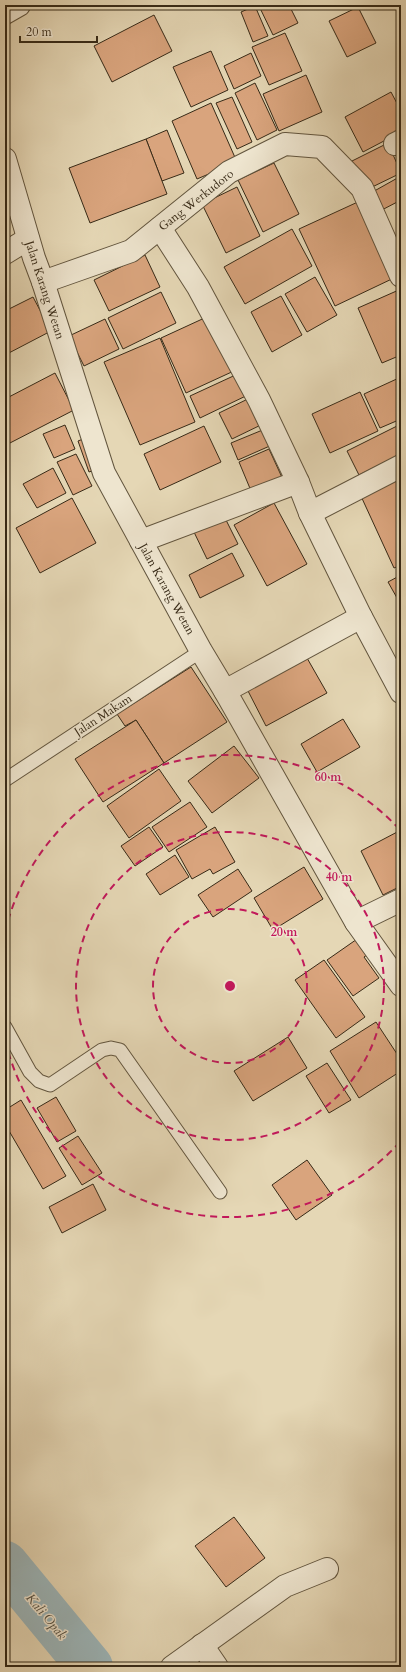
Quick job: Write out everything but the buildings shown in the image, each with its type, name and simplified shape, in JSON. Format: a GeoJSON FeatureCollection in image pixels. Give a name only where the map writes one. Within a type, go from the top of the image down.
{"type":"FeatureCollection","features":[{"type":"Feature","properties":{"kind":"street"},"geometry":{"type":"LineString","coordinates":[[5,13],[19,5]]}},
{"type":"Feature","properties":{"kind":"street","name":"Gang Werkudoro"},"geometry":{"type":"LineString","coordinates":[[43,282],[131,251],[229,172],[285,144],[322,147],[362,188],[401,276]]}},
{"type":"Feature","properties":{"kind":"street","name":"Jalan Karang Wetan"},"geometry":{"type":"LineString","coordinates":[[5,159],[28,240],[43,282],[104,474],[201,650],[356,922],[401,985]]}},
{"type":"Feature","properties":{"kind":"street"},"geometry":{"type":"LineString","coordinates":[[160,228],[198,287],[259,400],[298,482],[310,513],[361,617],[401,692]]}},
{"type":"Feature","properties":{"kind":"street"},"geometry":{"type":"LineString","coordinates":[[5,253],[28,240]]}},
{"type":"Feature","properties":{"kind":"street"},"geometry":{"type":"LineString","coordinates":[[310,513],[401,466]]}},
{"type":"Feature","properties":{"kind":"street"},"geometry":{"type":"LineString","coordinates":[[141,541],[298,482]]}},
{"type":"Feature","properties":{"kind":"street"},"geometry":{"type":"LineString","coordinates":[[225,690],[361,617]]}},
{"type":"Feature","properties":{"kind":"street"},"geometry":{"type":"LineString","coordinates":[[356,922],[401,900]]}},
{"type":"Feature","properties":{"kind":"street"},"geometry":{"type":"LineString","coordinates":[[172,1667],[285,1586],[327,1569]]}},
{"type":"Feature","properties":{"kind":"street"},"geometry":{"type":"LineString","coordinates":[[202,1645],[217,1667]]}},
{"type":"Feature","properties":{"kind":"lane","name":"Jalan Makam"},"geometry":{"type":"LineString","coordinates":[[5,780],[201,650]]}},
{"type":"Feature","properties":{"kind":"lane"},"geometry":{"type":"LineString","coordinates":[[5,1027],[30,1072],[38,1081],[50,1085],[102,1050],[111,1048],[120,1050],[220,1192]]}},
{"type":"Feature","properties":{"kind":"waterway","name":"Kali Opak"},"geometry":{"type":"LineString","coordinates":[[5,1564],[90,1667]]}}]}
